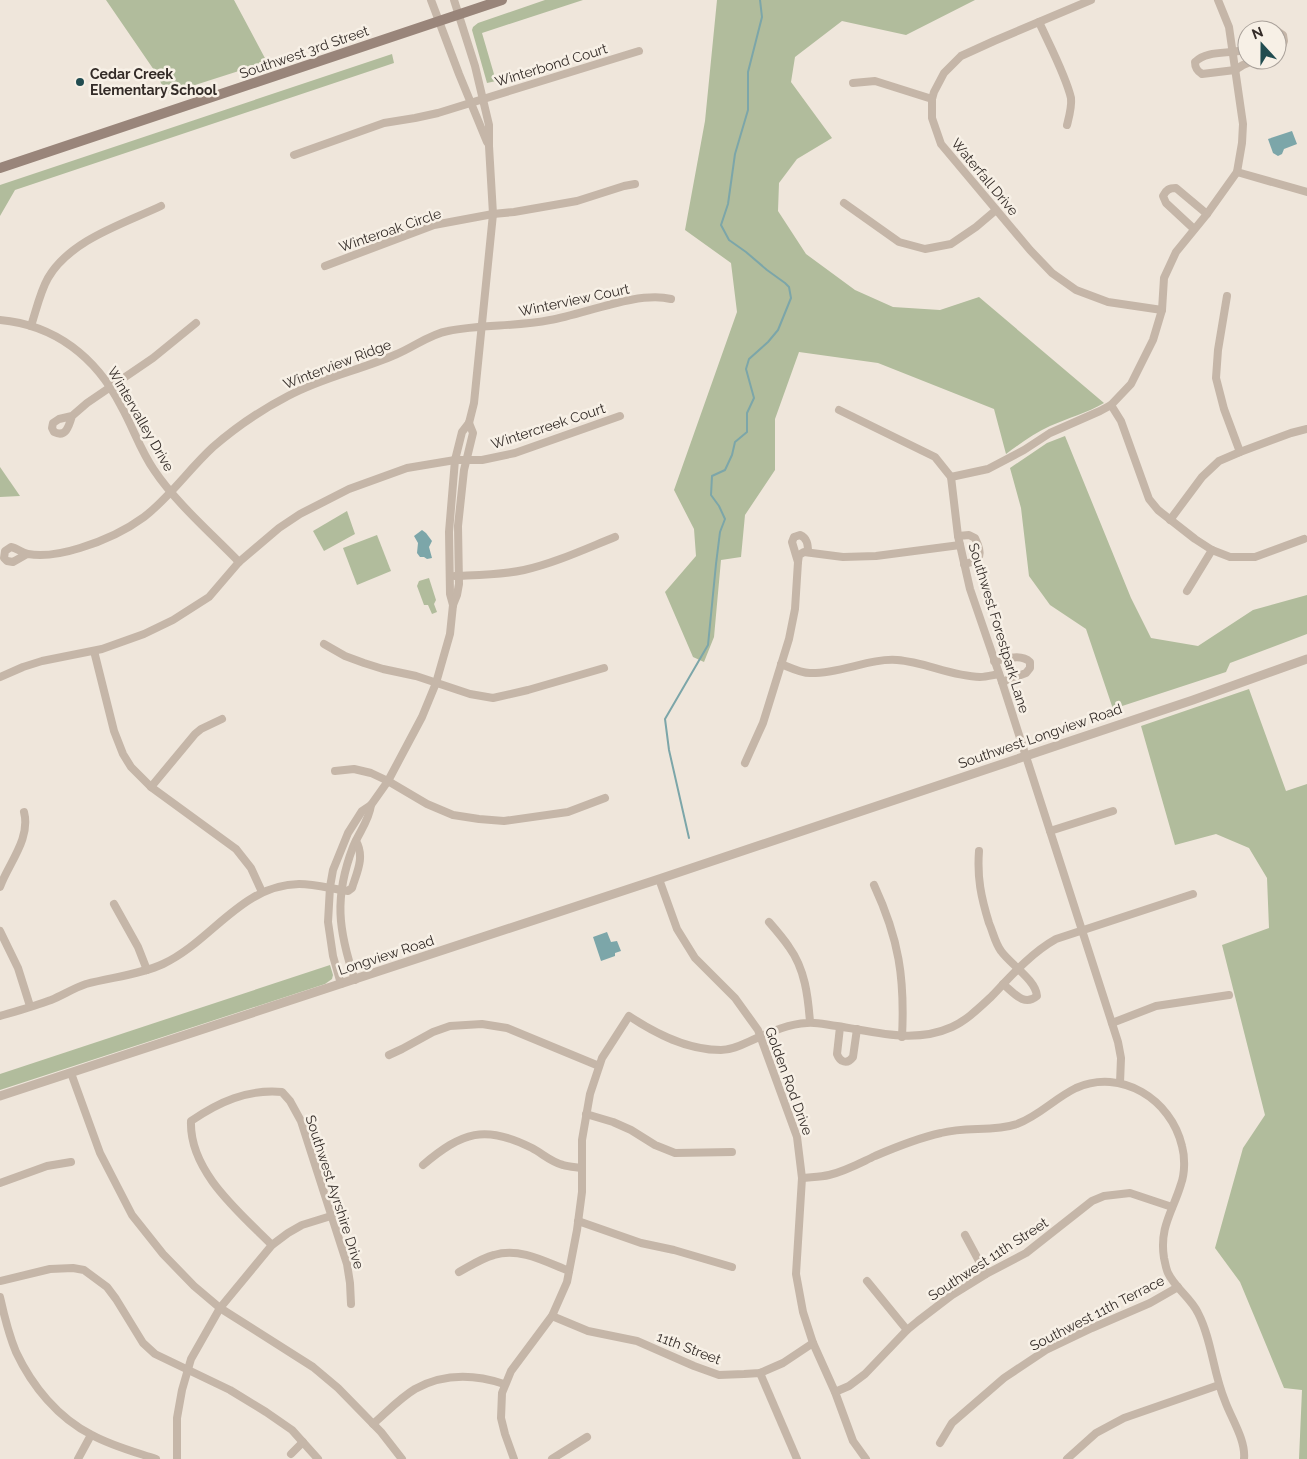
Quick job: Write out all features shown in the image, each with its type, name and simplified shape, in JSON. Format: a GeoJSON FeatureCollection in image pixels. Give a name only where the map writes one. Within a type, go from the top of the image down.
{"type":"FeatureCollection","features":[{"type":"Feature","properties":{"kind":"main road","name":"Southwest 3rd Street"},"geometry":{"type":"LineString","coordinates":[[0,168],[502,0]]}},
{"type":"Feature","properties":{"kind":"street"},"geometry":{"type":"LineString","coordinates":[[431,0],[489,146]]}},
{"type":"Feature","properties":{"kind":"street"},"geometry":{"type":"LineString","coordinates":[[453,606],[450,594],[448,532],[455,460],[462,432],[469,423],[474,402],[494,214],[489,125],[475,66],[454,0]]}},
{"type":"Feature","properties":{"kind":"street","name":"Waterfall Drive"},"geometry":{"type":"LineString","coordinates":[[1091,0],[961,56],[944,73],[934,92],[932,118],[941,144],[1030,250],[1052,273],[1076,290],[1108,302],[1162,310]]}},
{"type":"Feature","properties":{"kind":"street"},"geometry":{"type":"LineString","coordinates":[[839,410],[935,457],[951,477],[988,469],[1024,450],[1050,433],[1111,405],[1131,384],[1153,340],[1162,310],[1164,278],[1176,252],[1207,214],[1237,172],[1243,124],[1229,27],[1218,0]]}},
{"type":"Feature","properties":{"kind":"street"},"geometry":{"type":"LineString","coordinates":[[1039,22],[1063,75],[1071,99],[1067,125]]}},
{"type":"Feature","properties":{"kind":"street","name":"Winterbond Court"},"geometry":{"type":"LineString","coordinates":[[294,155],[384,123],[415,118],[483,99],[639,51]]}},
{"type":"Feature","properties":{"kind":"street"},"geometry":{"type":"LineString","coordinates":[[1235,70],[1202,74],[1195,67],[1195,62],[1200,57],[1237,52]]}},
{"type":"Feature","properties":{"kind":"street"},"geometry":{"type":"LineString","coordinates":[[853,83],[875,81],[932,99]]}},
{"type":"Feature","properties":{"kind":"street"},"geometry":{"type":"LineString","coordinates":[[1237,172],[1307,192]]}},
{"type":"Feature","properties":{"kind":"street","name":"Winteroak Circle"},"geometry":{"type":"LineString","coordinates":[[325,266],[434,225],[578,201],[635,184]]}},
{"type":"Feature","properties":{"kind":"street"},"geometry":{"type":"LineString","coordinates":[[1194,230],[1166,203],[1163,196],[1166,191],[1170,188],[1176,188],[1207,214]]}},
{"type":"Feature","properties":{"kind":"street"},"geometry":{"type":"LineString","coordinates":[[844,204],[899,242],[925,249],[952,244],[976,228],[996,210]]}},
{"type":"Feature","properties":{"kind":"street"},"geometry":{"type":"LineString","coordinates":[[31,326],[47,279],[58,264],[85,241],[161,206]]}},
{"type":"Feature","properties":{"kind":"street","name":"Winterview Court"},"geometry":{"type":"LineString","coordinates":[[482,327],[533,324],[624,301],[661,296],[671,299]]}},
{"type":"Feature","properties":{"kind":"street"},"geometry":{"type":"LineString","coordinates":[[1227,296],[1218,350],[1216,378],[1224,409],[1240,452]]}},
{"type":"Feature","properties":{"kind":"street","name":"Wintervalley Drive"},"geometry":{"type":"LineString","coordinates":[[0,320],[42,330],[64,341],[96,367],[111,387],[147,460],[170,491],[239,562]]}},
{"type":"Feature","properties":{"kind":"street"},"geometry":{"type":"LineString","coordinates":[[72,416],[153,358],[196,323]]}},
{"type":"Feature","properties":{"kind":"street","name":"Winterview Ridge"},"geometry":{"type":"LineString","coordinates":[[27,554],[68,552],[112,536],[145,516],[212,448],[236,428],[288,395],[322,380],[398,354],[437,334],[482,327]]}},
{"type":"Feature","properties":{"kind":"street"},"geometry":{"type":"LineString","coordinates":[[1111,405],[1121,421],[1149,499],[1170,520],[1212,550],[1230,557],[1255,557],[1304,539]]}},
{"type":"Feature","properties":{"kind":"street","name":"Wintercreek Court"},"geometry":{"type":"LineString","coordinates":[[0,677],[42,661],[94,650],[144,634],[174,620],[209,597],[239,562],[279,528],[300,514],[349,489],[407,468],[455,460],[482,460],[515,453],[620,416]]}},
{"type":"Feature","properties":{"kind":"street"},"geometry":{"type":"LineString","coordinates":[[341,984],[333,956],[328,922],[330,888],[334,870],[348,834],[362,811],[371,805],[388,781],[422,718],[436,683],[450,634],[453,606],[458,595],[458,526],[464,470],[473,433],[469,423]]}},
{"type":"Feature","properties":{"kind":"street"},"geometry":{"type":"LineString","coordinates":[[1170,520],[1202,477],[1220,462],[1240,452],[1307,429]]}},
{"type":"Feature","properties":{"kind":"street","name":"Southwest Forestpark Lane"},"geometry":{"type":"LineString","coordinates":[[951,477],[958,536],[964,564],[1112,1022],[1121,1058],[1120,1083]]}},
{"type":"Feature","properties":{"kind":"street"},"geometry":{"type":"LineString","coordinates":[[798,562],[792,542],[794,537],[800,534],[805,537],[808,552]]}},
{"type":"Feature","properties":{"kind":"street"},"geometry":{"type":"LineString","coordinates":[[958,536],[969,535],[975,538],[980,552],[979,557],[974,562],[964,564]]}},
{"type":"Feature","properties":{"kind":"street"},"geometry":{"type":"LineString","coordinates":[[450,576],[481,575],[524,570],[555,561],[615,537]]}},
{"type":"Feature","properties":{"kind":"street"},"geometry":{"type":"LineString","coordinates":[[745,762],[763,723],[789,639],[795,609],[800,555],[808,552],[843,557],[876,556],[960,546]]}},
{"type":"Feature","properties":{"kind":"street"},"geometry":{"type":"LineString","coordinates":[[1187,591],[1212,550]]}},
{"type":"Feature","properties":{"kind":"street"},"geometry":{"type":"LineString","coordinates":[[324,644],[345,656],[364,663],[416,676],[470,694],[493,698],[604,668]]}},
{"type":"Feature","properties":{"kind":"street"},"geometry":{"type":"LineString","coordinates":[[94,650],[118,743],[131,767],[151,788],[236,849],[251,868],[262,892]]}},
{"type":"Feature","properties":{"kind":"street"},"geometry":{"type":"LineString","coordinates":[[780,664],[808,673],[830,672],[876,662],[896,660],[961,675],[1000,678],[1026,673],[1030,668],[1030,662],[1026,658],[1018,657],[994,661]]}},
{"type":"Feature","properties":{"kind":"street","name":"Southwest Longview Road"},"geometry":{"type":"LineString","coordinates":[[781,838],[1307,659]]}},
{"type":"Feature","properties":{"kind":"street"},"geometry":{"type":"LineString","coordinates":[[151,788],[195,734],[222,719]]}},
{"type":"Feature","properties":{"kind":"street"},"geometry":{"type":"LineString","coordinates":[[336,771],[354,769],[371,773],[427,804],[454,815],[479,819],[504,821],[568,812],[605,798]]}},
{"type":"Feature","properties":{"kind":"street"},"geometry":{"type":"LineString","coordinates":[[354,980],[340,925],[341,890],[346,866],[370,814],[371,805]]}},
{"type":"Feature","properties":{"kind":"street"},"geometry":{"type":"LineString","coordinates":[[1050,831],[1113,811]]}},
{"type":"Feature","properties":{"kind":"street"},"geometry":{"type":"LineString","coordinates":[[0,887],[22,841],[25,827],[24,812]]}},
{"type":"Feature","properties":{"kind":"street","name":"Longview Road"},"geometry":{"type":"LineString","coordinates":[[0,1096],[781,838]]}},
{"type":"Feature","properties":{"kind":"street"},"geometry":{"type":"LineString","coordinates":[[0,1016],[50,1000],[86,984],[146,970],[164,963],[179,955],[242,904],[262,892],[299,884],[348,891],[352,888],[360,862],[361,854],[356,841]]}},
{"type":"Feature","properties":{"kind":"street"},"geometry":{"type":"LineString","coordinates":[[978,851],[979,886],[995,939],[1007,959],[1034,986],[1037,996],[1025,1001],[1004,984]]}},
{"type":"Feature","properties":{"kind":"street","name":"Golden Rod Drive"},"geometry":{"type":"LineString","coordinates":[[659,879],[677,929],[695,958],[735,998],[758,1029],[797,1137],[802,1178],[796,1274],[803,1312],[813,1342],[835,1392],[853,1441],[866,1459]]}},
{"type":"Feature","properties":{"kind":"street"},"geometry":{"type":"LineString","coordinates":[[874,885],[890,923],[900,965],[904,997],[902,1037]]}},
{"type":"Feature","properties":{"kind":"street"},"geometry":{"type":"LineString","coordinates":[[514,1459],[501,1418],[500,1402],[504,1384],[510,1371],[552,1316],[567,1282],[582,1192],[582,1140],[590,1094],[602,1058],[629,1016],[665,1037],[698,1047],[722,1050],[741,1046],[789,1025],[810,1022],[902,1037],[925,1036],[953,1026],[968,1018],[1018,969],[1047,944],[1065,936],[1193,894]]}},
{"type":"Feature","properties":{"kind":"street"},"geometry":{"type":"LineString","coordinates":[[114,904],[138,947],[146,970]]}},
{"type":"Feature","properties":{"kind":"street"},"geometry":{"type":"LineString","coordinates":[[769,922],[789,947],[801,971],[808,1001],[810,1022]]}},
{"type":"Feature","properties":{"kind":"street"},"geometry":{"type":"LineString","coordinates":[[0,931],[18,968],[30,1006]]}},
{"type":"Feature","properties":{"kind":"street"},"geometry":{"type":"LineString","coordinates":[[1112,1022],[1156,1006],[1228,995]]}},
{"type":"Feature","properties":{"kind":"street"},"geometry":{"type":"LineString","coordinates":[[389,1055],[433,1032],[450,1026],[482,1024],[507,1028],[599,1066]]}},
{"type":"Feature","properties":{"kind":"street"},"geometry":{"type":"LineString","coordinates":[[840,1027],[837,1054],[842,1062],[847,1062],[852,1057],[857,1029]]}},
{"type":"Feature","properties":{"kind":"street"},"geometry":{"type":"LineString","coordinates":[[71,1073],[100,1154],[132,1215],[163,1254],[194,1286],[220,1308],[313,1367],[338,1388],[374,1424],[402,1459]]}},
{"type":"Feature","properties":{"kind":"street"},"geometry":{"type":"LineString","coordinates":[[802,1178],[827,1176],[840,1172],[888,1151],[942,1132],[962,1129],[996,1128],[1019,1123],[1034,1116],[1059,1097],[1088,1083],[1101,1081],[1120,1083],[1135,1088],[1153,1098],[1175,1126],[1182,1146],[1184,1165],[1182,1183],[1166,1222],[1163,1239],[1164,1257],[1168,1273],[1198,1312],[1209,1342],[1219,1385],[1237,1427],[1244,1459]]}},
{"type":"Feature","properties":{"kind":"street","name":"Southwest Ayrshire Drive"},"geometry":{"type":"LineString","coordinates":[[272,1244],[214,1185],[202,1165],[190,1133],[191,1121],[213,1106],[242,1096],[268,1091],[282,1092],[290,1101],[301,1121],[347,1264],[351,1304]]}},
{"type":"Feature","properties":{"kind":"street"},"geometry":{"type":"LineString","coordinates":[[586,1114],[622,1126],[655,1145],[675,1153],[732,1152]]}},
{"type":"Feature","properties":{"kind":"street"},"geometry":{"type":"LineString","coordinates":[[423,1165],[457,1141],[484,1134],[499,1135],[532,1148],[554,1162],[582,1168]]}},
{"type":"Feature","properties":{"kind":"street"},"geometry":{"type":"LineString","coordinates":[[0,1182],[47,1166],[71,1162]]}},
{"type":"Feature","properties":{"kind":"street","name":"Southwest 11th Street"},"geometry":{"type":"LineString","coordinates":[[835,1392],[849,1386],[865,1374],[907,1330],[952,1295],[1026,1253],[1092,1201],[1104,1196],[1130,1193],[1172,1207]]}},
{"type":"Feature","properties":{"kind":"street"},"geometry":{"type":"LineString","coordinates":[[177,1459],[177,1418],[182,1390],[192,1359],[220,1308],[272,1244],[302,1225],[332,1216]]}},
{"type":"Feature","properties":{"kind":"street"},"geometry":{"type":"LineString","coordinates":[[578,1222],[641,1243],[674,1250],[732,1267]]}},
{"type":"Feature","properties":{"kind":"street"},"geometry":{"type":"LineString","coordinates":[[965,1235],[986,1274]]}},
{"type":"Feature","properties":{"kind":"street"},"geometry":{"type":"LineString","coordinates":[[459,1272],[495,1254],[512,1252],[529,1255],[569,1271]]}},
{"type":"Feature","properties":{"kind":"street"},"geometry":{"type":"LineString","coordinates":[[0,1282],[50,1269],[73,1268],[84,1270],[107,1287],[143,1343],[155,1354],[230,1390],[266,1412],[292,1430],[318,1459]]}},
{"type":"Feature","properties":{"kind":"street"},"geometry":{"type":"LineString","coordinates":[[866,1281],[907,1330]]}},
{"type":"Feature","properties":{"kind":"street","name":"Southwest 11th Terrace"},"geometry":{"type":"LineString","coordinates":[[940,1443],[952,1423],[1004,1378],[1046,1350],[1150,1303],[1178,1287]]}},
{"type":"Feature","properties":{"kind":"street"},"geometry":{"type":"LineString","coordinates":[[0,1297],[16,1351],[39,1390],[53,1407],[91,1435],[156,1459]]}},
{"type":"Feature","properties":{"kind":"street","name":"11th Street"},"geometry":{"type":"LineString","coordinates":[[552,1316],[588,1331],[637,1341],[719,1375],[760,1372],[782,1363],[813,1342]]}},
{"type":"Feature","properties":{"kind":"street"},"geometry":{"type":"LineString","coordinates":[[760,1372],[797,1459]]}},
{"type":"Feature","properties":{"kind":"street"},"geometry":{"type":"LineString","coordinates":[[374,1424],[395,1404],[415,1389],[436,1380],[465,1375],[504,1384]]}},
{"type":"Feature","properties":{"kind":"street"},"geometry":{"type":"LineString","coordinates":[[1066,1459],[1096,1434],[1124,1418],[1219,1385]]}},
{"type":"Feature","properties":{"kind":"street"},"geometry":{"type":"LineString","coordinates":[[78,1459],[91,1435]]}},
{"type":"Feature","properties":{"kind":"street"},"geometry":{"type":"LineString","coordinates":[[552,1459],[587,1437]]}},
{"type":"Feature","properties":{"kind":"street"},"geometry":{"type":"LineString","coordinates":[[291,1454],[303,1442]]}},
{"type":"Feature","properties":{"kind":"green space"},"geometry":{"type":"Polygon","coordinates":[[[106,0],[234,0],[267,62],[167,94],[154,70],[106,0]]]}},
{"type":"Feature","properties":{"kind":"green space"},"geometry":{"type":"Polygon","coordinates":[[[545,0],[583,0],[482,33],[496,81],[487,83],[472,30],[473,27],[478,23],[545,0]]]}},
{"type":"Feature","properties":{"kind":"green space"},"geometry":{"type":"Polygon","coordinates":[[[717,0],[975,0],[906,35],[842,21],[795,57],[791,82],[832,138],[797,159],[779,183],[778,211],[806,254],[855,290],[893,307],[940,310],[979,297],[1104,403],[1044,429],[1006,454],[994,409],[878,363],[799,352],[775,419],[775,470],[745,515],[741,557],[721,560],[714,637],[704,662],[693,657],[665,592],[696,556],[694,529],[674,490],[737,312],[731,263],[685,230],[705,121],[717,0]]]}},
{"type":"Feature","properties":{"kind":"green space"},"geometry":{"type":"Polygon","coordinates":[[[392,54],[394,63],[15,190],[0,216],[0,185],[392,54]]]}},
{"type":"Feature","properties":{"kind":"green space"},"geometry":{"type":"Polygon","coordinates":[[[1065,436],[1131,598],[1151,638],[1198,646],[1253,610],[1307,595],[1307,634],[1230,663],[1226,672],[1113,709],[1086,629],[1050,605],[1029,576],[1021,508],[1010,468],[1047,443],[1065,436]]]}},
{"type":"Feature","properties":{"kind":"green space"},"geometry":{"type":"Polygon","coordinates":[[[0,467],[20,496],[0,497],[0,467]]]}},
{"type":"Feature","properties":{"kind":"green space"},"geometry":{"type":"Polygon","coordinates":[[[347,511],[355,534],[324,551],[313,531],[347,511]]]}},
{"type":"Feature","properties":{"kind":"green space"},"geometry":{"type":"Polygon","coordinates":[[[377,535],[391,571],[357,585],[343,548],[377,535]]]}},
{"type":"Feature","properties":{"kind":"green space"},"geometry":{"type":"Polygon","coordinates":[[[429,578],[436,600],[434,604],[437,612],[432,614],[428,605],[424,605],[417,586],[419,581],[429,578]]]}},
{"type":"Feature","properties":{"kind":"green space"},"geometry":{"type":"Polygon","coordinates":[[[1249,689],[1286,791],[1307,784],[1307,1459],[1299,1459],[1302,1390],[1284,1388],[1240,1282],[1215,1248],[1243,1148],[1265,1115],[1222,945],[1269,928],[1267,878],[1249,848],[1216,834],[1175,845],[1141,726],[1249,689]]]}},
{"type":"Feature","properties":{"kind":"green space"},"geometry":{"type":"Polygon","coordinates":[[[330,965],[333,975],[332,979],[325,984],[0,1090],[0,1074],[330,965]]]}},
{"type":"Feature","properties":{"kind":"water"},"geometry":{"type":"Polygon","coordinates":[[[1292,131],[1297,144],[1284,149],[1282,154],[1278,156],[1273,153],[1268,139],[1292,131]]]}},
{"type":"Feature","properties":{"kind":"water"},"geometry":{"type":"Polygon","coordinates":[[[422,530],[432,541],[429,547],[432,558],[420,557],[417,553],[418,543],[414,536],[422,530]]]}},
{"type":"Feature","properties":{"kind":"water"},"geometry":{"type":"Polygon","coordinates":[[[607,932],[611,942],[617,941],[621,951],[615,953],[615,956],[601,961],[593,937],[607,932]]]}},
{"type":"Feature","properties":{"kind":"waterway"},"geometry":{"type":"LineString","coordinates":[[689,838],[669,750],[665,719],[708,645],[720,532],[725,519],[711,495],[712,476],[725,470],[732,455],[735,442],[747,432],[747,413],[754,398],[746,369],[749,359],[778,330],[791,298],[789,287],[729,240],[721,225],[728,204],[735,154],[748,110],[748,72],[762,17],[760,0]]}},
{"type":"Feature","properties":{"kind":"place","name":"Cedar Creek Elementary School"},"geometry":{"type":"Point","coordinates":[80,82]}}]}
